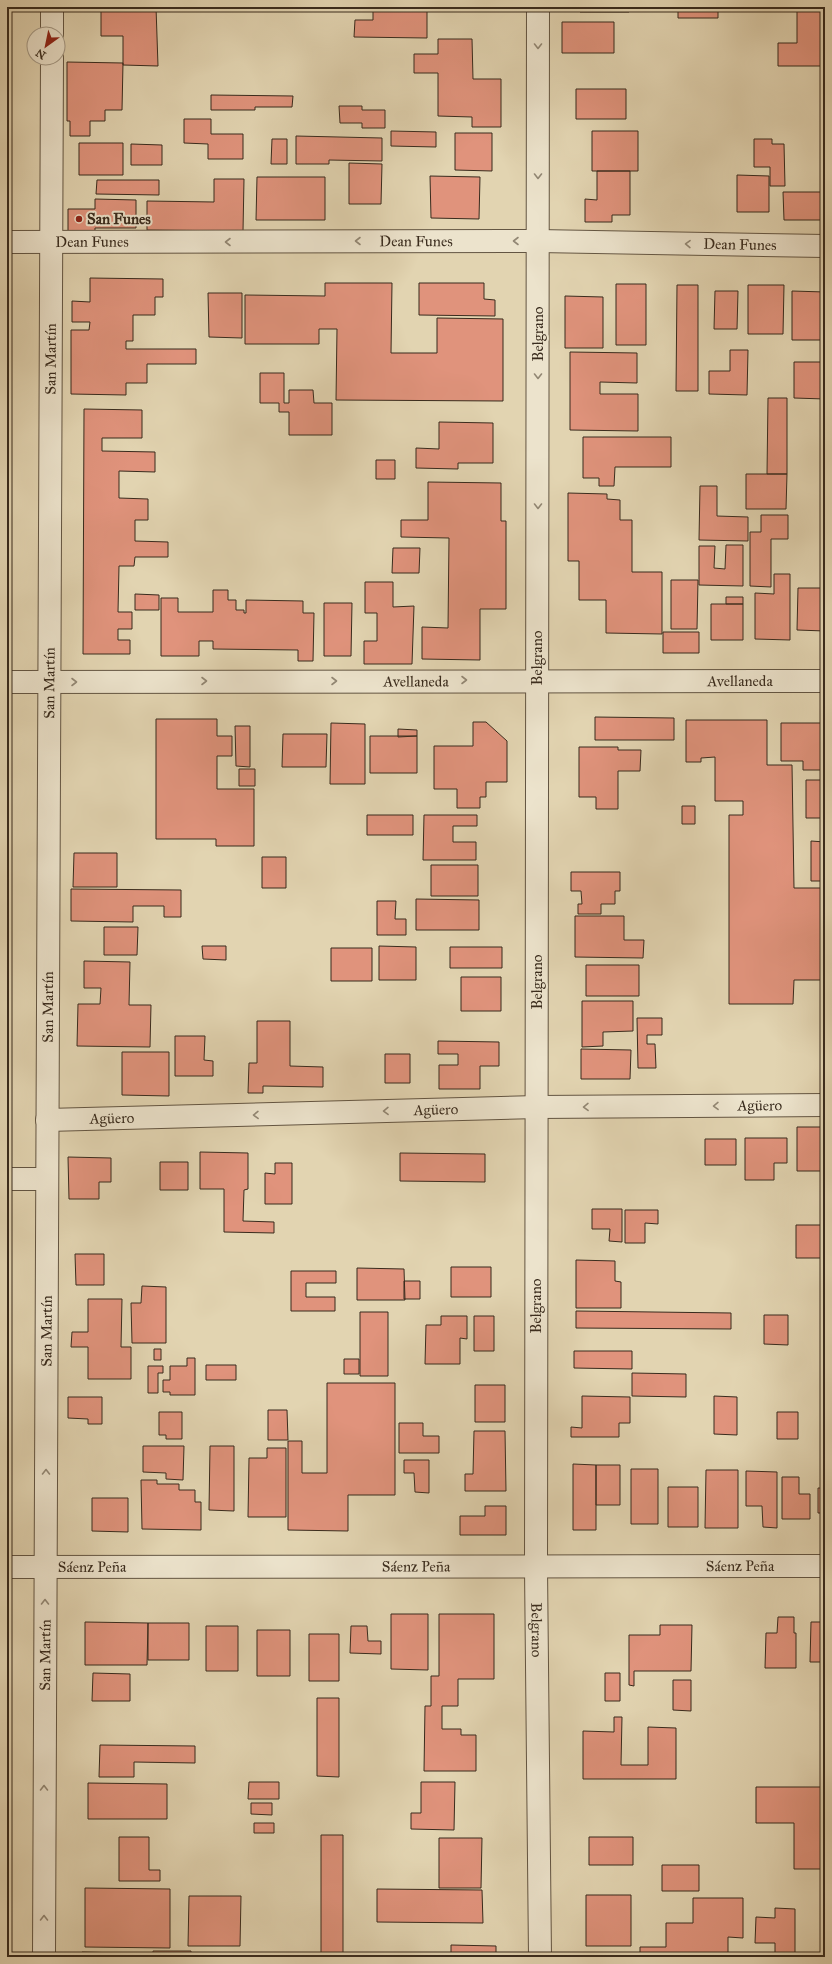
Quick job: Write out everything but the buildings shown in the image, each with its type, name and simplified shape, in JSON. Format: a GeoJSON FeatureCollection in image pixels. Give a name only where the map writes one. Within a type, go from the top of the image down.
{"type":"FeatureCollection","features":[{"type":"Feature","properties":{"kind":"street"},"geometry":{"type":"LineString","coordinates":[[52,7],[52,26]]}},
{"type":"Feature","properties":{"kind":"street","name":"Belgrano"},"geometry":{"type":"LineString","coordinates":[[538,7],[536,1568],[540,1957]]}},
{"type":"Feature","properties":{"kind":"street","name":"San Martín"},"geometry":{"type":"LineString","coordinates":[[44,1957],[52,66]]}},
{"type":"Feature","properties":{"kind":"street","name":"Dean Funes"},"geometry":{"type":"LineString","coordinates":[[7,242],[538,241],[825,246]]}},
{"type":"Feature","properties":{"kind":"street","name":"Avellaneda"},"geometry":{"type":"LineString","coordinates":[[7,682],[537,680],[825,681]]}},
{"type":"Feature","properties":{"kind":"street","name":"Agüero"},"geometry":{"type":"LineString","coordinates":[[47,1120],[536,1108],[825,1105]]}},
{"type":"Feature","properties":{"kind":"street"},"geometry":{"type":"LineString","coordinates":[[7,1180],[47,1179]]}},
{"type":"Feature","properties":{"kind":"street","name":"Sáenz Peña"},"geometry":{"type":"LineString","coordinates":[[7,1567],[536,1568],[825,1566]]}},
{"type":"Feature","properties":{"kind":"place","name":"San Funes"},"geometry":{"type":"Point","coordinates":[79,219]}}]}
